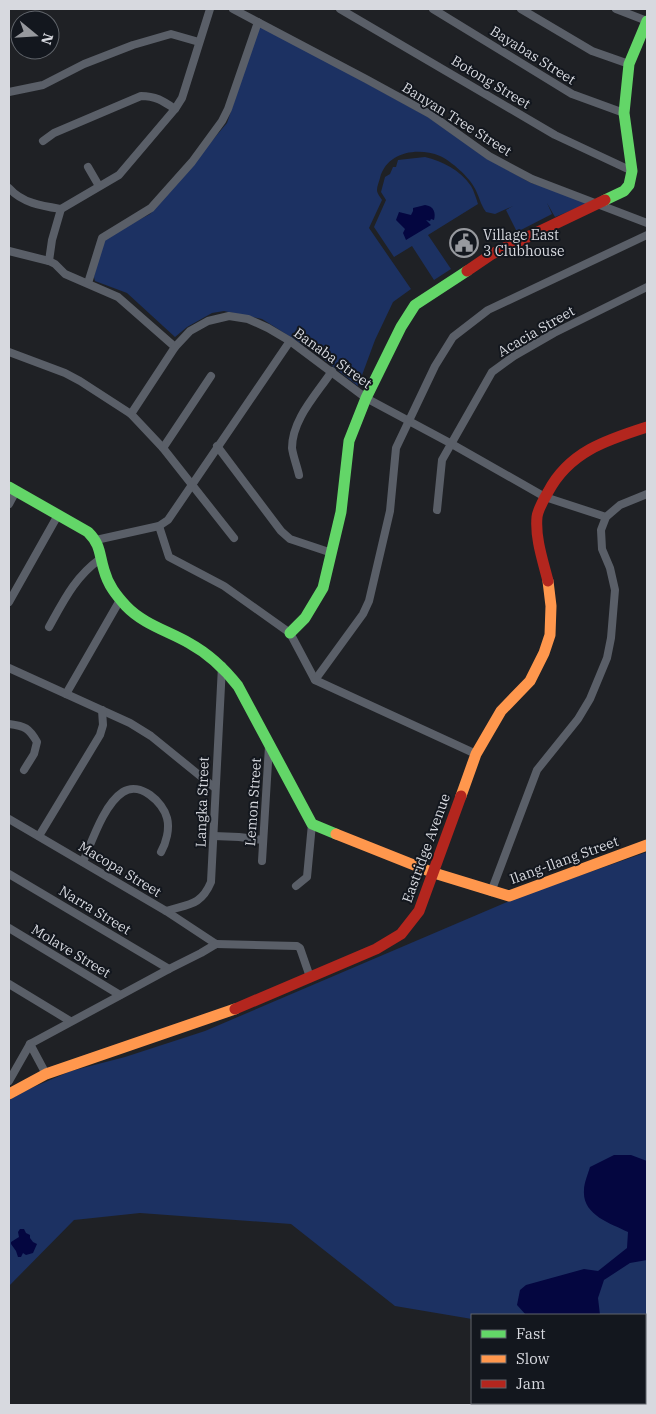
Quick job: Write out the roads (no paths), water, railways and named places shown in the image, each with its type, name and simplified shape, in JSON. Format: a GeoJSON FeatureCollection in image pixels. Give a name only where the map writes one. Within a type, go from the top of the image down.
{"type":"FeatureCollection","features":[{"type":"Feature","properties":{"kind":"street"},"geometry":{"type":"LineString","coordinates":[[9,188],[13,193],[34,204],[61,209],[119,175],[175,109],[182,98],[198,42],[210,9]]}},
{"type":"Feature","properties":{"kind":"street","name":"Banyan Tree Street"},"geometry":{"type":"LineString","coordinates":[[233,9],[366,78],[430,114],[489,156],[532,180],[647,223]]}},
{"type":"Feature","properties":{"kind":"street","name":"Botong Street"},"geometry":{"type":"LineString","coordinates":[[340,9],[555,135],[632,171]]}},
{"type":"Feature","properties":{"kind":"street","name":"Bayabas Street"},"geometry":{"type":"LineString","coordinates":[[433,9],[572,94],[624,113]]}},
{"type":"Feature","properties":{"kind":"street"},"geometry":{"type":"LineString","coordinates":[[521,9],[592,51],[629,64]]}},
{"type":"Feature","properties":{"kind":"street"},"geometry":{"type":"LineString","coordinates":[[290,633],[305,618],[323,588],[341,512],[349,441],[366,398],[401,327],[415,305],[492,254],[624,191],[629,185],[632,171],[624,113],[629,64],[647,21],[616,9]]}},
{"type":"Feature","properties":{"kind":"street"},"geometry":{"type":"LineString","coordinates":[[88,283],[102,238],[152,208],[192,162],[222,121],[228,109],[258,22]]}},
{"type":"Feature","properties":{"kind":"street"},"geometry":{"type":"LineString","coordinates":[[9,92],[43,85],[84,64],[133,45],[171,34],[198,42]]}},
{"type":"Feature","properties":{"kind":"street"},"geometry":{"type":"LineString","coordinates":[[43,141],[54,133],[141,96],[153,96],[175,109]]}},
{"type":"Feature","properties":{"kind":"street"},"geometry":{"type":"LineString","coordinates":[[88,167],[100,186]]}},
{"type":"Feature","properties":{"kind":"street"},"geometry":{"type":"LineString","coordinates":[[49,261],[52,240],[61,209]]}},
{"type":"Feature","properties":{"kind":"street"},"geometry":{"type":"LineString","coordinates":[[315,680],[363,614],[369,601],[390,511],[396,448],[435,366],[453,337],[488,310],[647,235]]}},
{"type":"Feature","properties":{"kind":"street"},"geometry":{"type":"LineString","coordinates":[[9,251],[49,261],[65,274],[118,296],[175,347]]}},
{"type":"Feature","properties":{"kind":"street","name":"Acacia Street"},"geometry":{"type":"LineString","coordinates":[[437,510],[442,460],[492,372],[514,356],[554,333],[647,287]]}},
{"type":"Feature","properties":{"kind":"street","name":"Banaba Street"},"geometry":{"type":"LineString","coordinates":[[130,414],[175,347],[190,331],[208,321],[228,316],[248,319],[290,341],[366,398],[450,443],[545,498],[606,517]]}},
{"type":"Feature","properties":{"kind":"street"},"geometry":{"type":"LineString","coordinates":[[96,540],[159,526],[168,520],[290,341]]}},
{"type":"Feature","properties":{"kind":"street"},"geometry":{"type":"LineString","coordinates":[[9,352],[73,377],[130,414],[163,448],[192,486],[212,507],[234,538]]}},
{"type":"Feature","properties":{"kind":"street"},"geometry":{"type":"LineString","coordinates":[[299,475],[292,450],[293,435],[299,420],[332,371]]}},
{"type":"Feature","properties":{"kind":"street"},"geometry":{"type":"LineString","coordinates":[[163,448],[211,376]]}},
{"type":"Feature","properties":{"kind":"street","name":"Eastridge Avenue"},"geometry":{"type":"LineString","coordinates":[[9,1094],[46,1074],[246,1005],[393,941],[408,928],[419,911],[476,754],[501,711],[530,681],[550,636],[550,589],[539,542],[537,516],[545,498],[554,480],[565,467],[578,457],[608,439],[647,427]]}},
{"type":"Feature","properties":{"kind":"street"},"geometry":{"type":"LineString","coordinates":[[217,446],[281,531],[290,539],[332,553]]}},
{"type":"Feature","properties":{"kind":"street"},"geometry":{"type":"LineString","coordinates":[[9,504],[12,489],[88,532],[96,540],[104,572],[113,592],[120,600],[142,619],[188,642],[222,666],[238,686],[312,824],[307,877],[296,886]]}},
{"type":"Feature","properties":{"kind":"street"},"geometry":{"type":"LineString","coordinates":[[491,892],[537,770],[578,719],[590,700],[607,658],[611,638],[615,590],[610,568],[602,549],[601,530],[606,517],[620,505],[647,494]]}},
{"type":"Feature","properties":{"kind":"street"},"geometry":{"type":"LineString","coordinates":[[9,602],[58,515]]}},
{"type":"Feature","properties":{"kind":"street"},"geometry":{"type":"LineString","coordinates":[[159,526],[169,557],[224,586],[290,633],[315,680],[476,754]]}},
{"type":"Feature","properties":{"kind":"street"},"geometry":{"type":"LineString","coordinates":[[50,627],[73,585],[82,573],[100,559]]}},
{"type":"Feature","properties":{"kind":"street"},"geometry":{"type":"LineString","coordinates":[[66,694],[120,600]]}},
{"type":"Feature","properties":{"kind":"street","name":"Langka Street"},"geometry":{"type":"LineString","coordinates":[[166,911],[199,901],[206,893],[211,882],[222,666]]}},
{"type":"Feature","properties":{"kind":"street"},"geometry":{"type":"LineString","coordinates":[[9,668],[130,723],[151,736],[215,788]]}},
{"type":"Feature","properties":{"kind":"street"},"geometry":{"type":"LineString","coordinates":[[39,836],[100,735],[103,725],[102,710]]}},
{"type":"Feature","properties":{"kind":"street"},"geometry":{"type":"LineString","coordinates":[[9,724],[20,725],[30,731],[37,742],[34,754],[24,770]]}},
{"type":"Feature","properties":{"kind":"street","name":"Lemon Street"},"geometry":{"type":"LineString","coordinates":[[262,861],[269,744]]}},
{"type":"Feature","properties":{"kind":"street"},"geometry":{"type":"LineString","coordinates":[[82,862],[109,806],[124,791],[136,789],[150,795],[162,805],[168,820],[166,843],[161,852]]}},
{"type":"Feature","properties":{"kind":"street","name":"Macopa Street"},"geometry":{"type":"LineString","coordinates":[[9,819],[166,911],[216,944]]}},
{"type":"Feature","properties":{"kind":"street","name":"Ilang-Ilang Street"},"geometry":{"type":"LineString","coordinates":[[312,824],[434,872],[491,892],[509,896],[647,845]]}},
{"type":"Feature","properties":{"kind":"street"},"geometry":{"type":"LineString","coordinates":[[214,836],[263,840]]}},
{"type":"Feature","properties":{"kind":"street","name":"Narra Street"},"geometry":{"type":"LineString","coordinates":[[9,874],[169,968]]}},
{"type":"Feature","properties":{"kind":"street","name":"Molave Street"},"geometry":{"type":"LineString","coordinates":[[9,928],[120,995]]}},
{"type":"Feature","properties":{"kind":"street"},"geometry":{"type":"LineString","coordinates":[[9,1081],[30,1044],[216,944],[297,946],[300,948],[310,977]]}},
{"type":"Feature","properties":{"kind":"street"},"geometry":{"type":"LineString","coordinates":[[9,984],[70,1021]]}},
{"type":"Feature","properties":{"kind":"street"},"geometry":{"type":"LineString","coordinates":[[30,1044],[46,1074]]}},
{"type":"Feature","properties":{"kind":"place","name":"Village East 3 Clubhouse"},"geometry":{"type":"Point","coordinates":[464,243]}}]}
